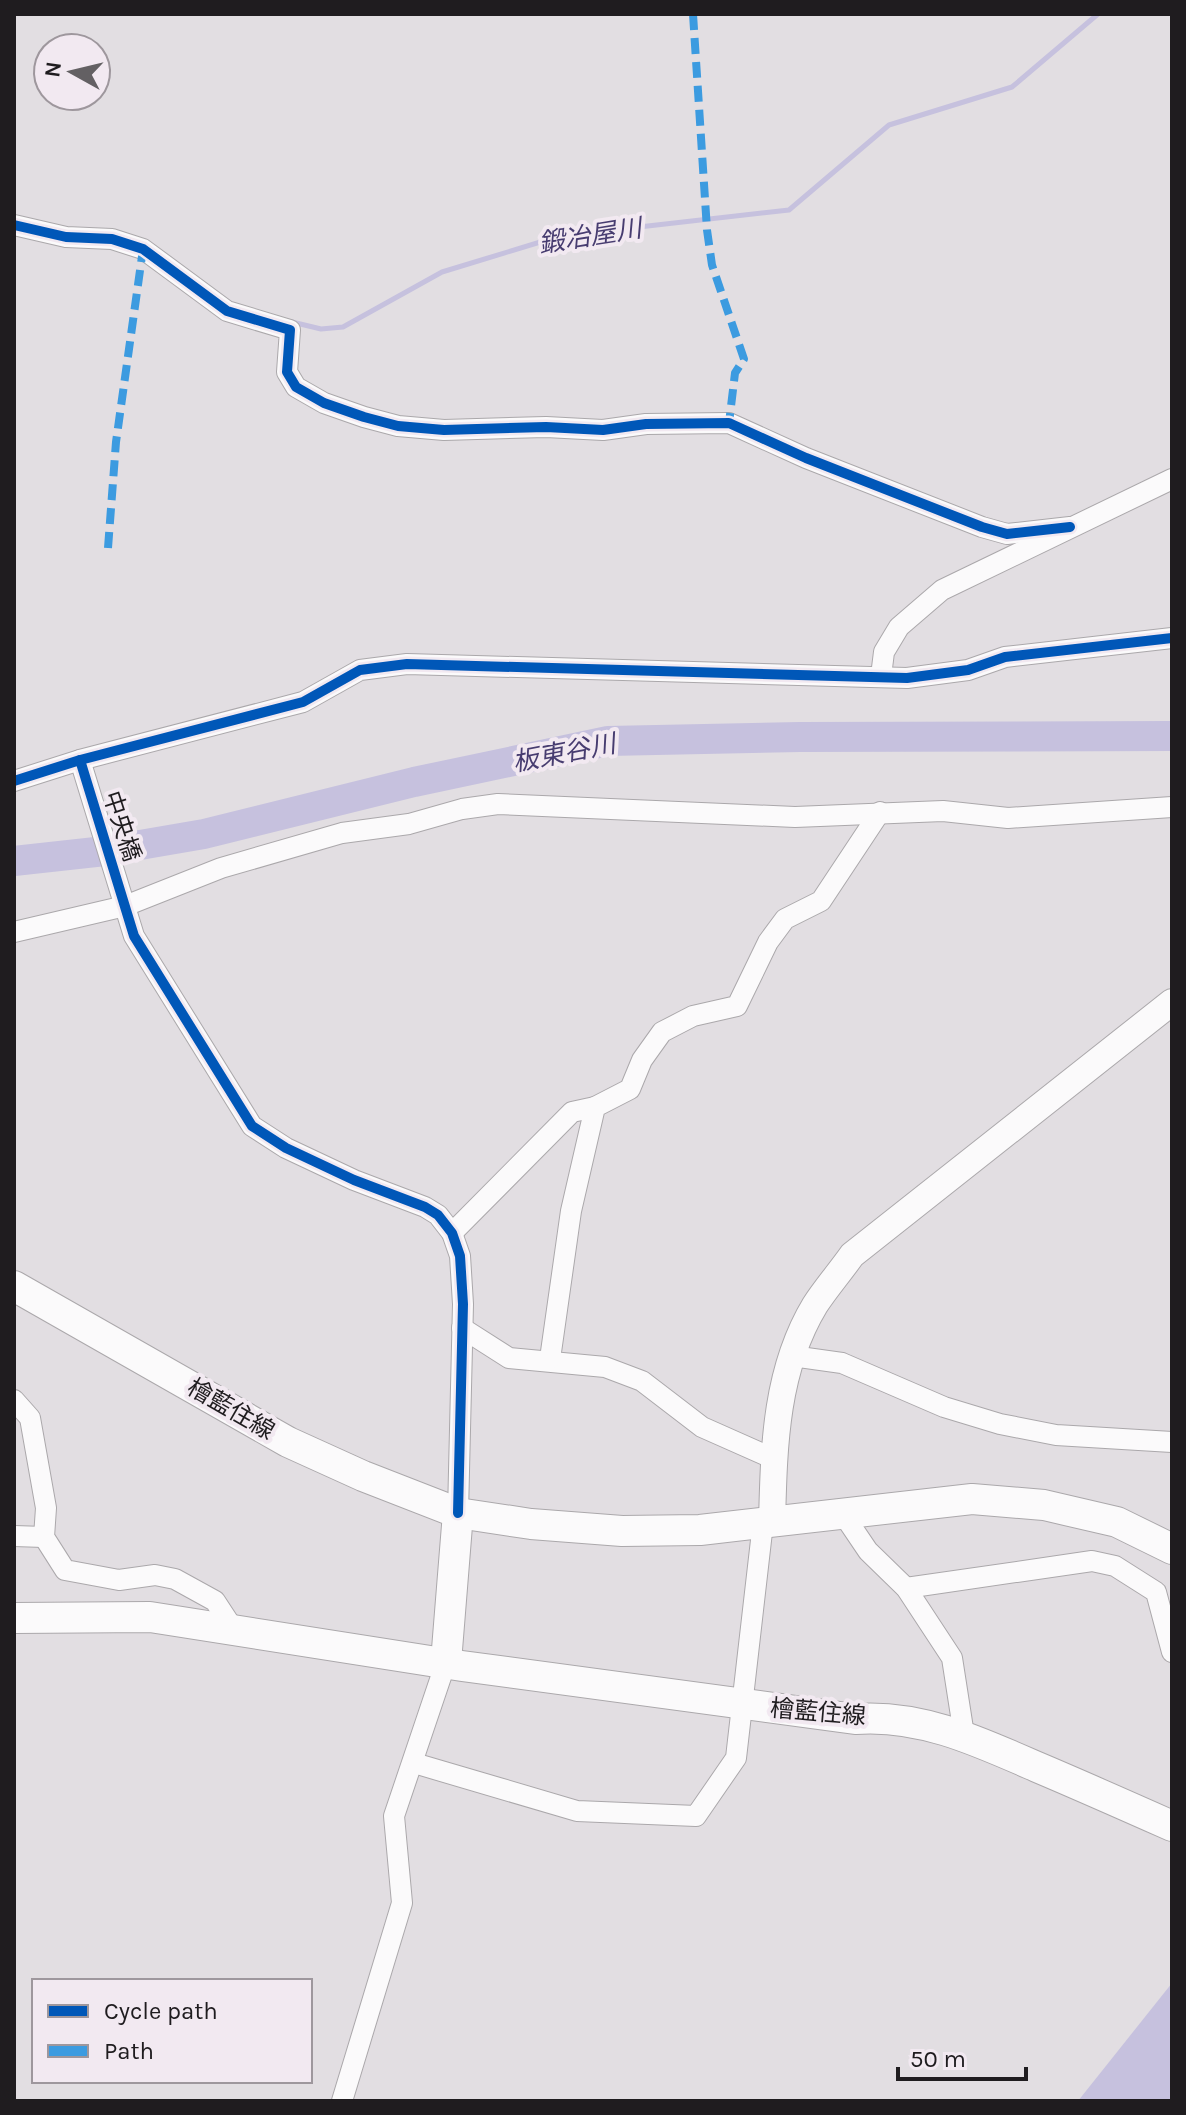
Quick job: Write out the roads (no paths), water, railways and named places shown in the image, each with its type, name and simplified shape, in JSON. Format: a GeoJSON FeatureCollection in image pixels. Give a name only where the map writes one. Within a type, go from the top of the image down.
{"type":"FeatureCollection","features":[{"type":"Feature","properties":{"kind":"main road","name":"檜藍住線"},"geometry":{"type":"LineString","coordinates":[[14,1286],[288,1442],[363,1476],[458,1513],[531,1524],[622,1531],[700,1530],[912,1503],[972,1499],[1044,1505],[1117,1522],[1172,1549]]}},
{"type":"Feature","properties":{"kind":"main road"},"geometry":{"type":"LineString","coordinates":[[446,1662],[458,1513]]}},
{"type":"Feature","properties":{"kind":"main road","name":"檜藍住線"},"geometry":{"type":"LineString","coordinates":[[17,1622],[150,1617],[744,1705],[855,1719],[907,1722],[964,1735],[1172,1826]]}},
{"type":"Feature","properties":{"kind":"street"},"geometry":{"type":"LineString","coordinates":[[14,225],[66,237],[112,239],[143,249],[227,311],[290,330],[287,372],[296,387],[324,403],[364,417],[398,426],[444,430],[546,427],[603,430],[646,424],[729,423],[806,458],[982,527],[1007,534],[1070,527]]}},
{"type":"Feature","properties":{"kind":"street"},"geometry":{"type":"LineString","coordinates":[[881,676],[884,652],[899,627],[942,590],[1172,479]]}},
{"type":"Feature","properties":{"kind":"street"},"geometry":{"type":"LineString","coordinates":[[14,781],[81,766],[303,702],[360,670],[407,664],[594,667],[849,679],[881,676],[907,678],[968,670],[1005,657],[1172,638]]}},
{"type":"Feature","properties":{"kind":"street","name":"中央橋"},"geometry":{"type":"LineString","coordinates":[[81,766],[134,936],[252,1126],[286,1148],[354,1180],[425,1207],[452,1233]]}},
{"type":"Feature","properties":{"kind":"street"},"geometry":{"type":"LineString","coordinates":[[14,932],[342,833],[409,824],[498,804],[795,817],[943,811],[1008,818],[1172,807]]}},
{"type":"Feature","properties":{"kind":"street"},"geometry":{"type":"LineString","coordinates":[[458,1513],[462,1328],[460,1256],[452,1233],[572,1112],[595,1107],[630,1089],[642,1060],[662,1032],[693,1016],[737,1006],[768,942],[785,919],[821,901],[880,812]]}},
{"type":"Feature","properties":{"kind":"street"},"geometry":{"type":"LineString","coordinates":[[414,1763],[577,1811],[696,1816],[736,1758],[767,1523],[775,1427],[792,1356],[815,1306],[852,1255],[1172,1002]]}},
{"type":"Feature","properties":{"kind":"street"},"geometry":{"type":"LineString","coordinates":[[550,1359],[571,1211],[595,1107]]}},
{"type":"Feature","properties":{"kind":"street"},"geometry":{"type":"LineString","coordinates":[[462,1328],[509,1358],[550,1359],[605,1367],[642,1381],[702,1427],[774,1459]]}},
{"type":"Feature","properties":{"kind":"street"},"geometry":{"type":"LineString","coordinates":[[792,1356],[842,1363],[944,1407],[1000,1424],[1056,1435],[1172,1442]]}},
{"type":"Feature","properties":{"kind":"street"},"geometry":{"type":"LineString","coordinates":[[14,1400],[30,1418],[46,1508],[44,1537],[65,1570],[119,1580],[155,1575],[175,1579],[215,1601],[234,1630]]}},
{"type":"Feature","properties":{"kind":"street"},"geometry":{"type":"LineString","coordinates":[[843,1514],[868,1551],[906,1588],[952,1658],[964,1735]]}},
{"type":"Feature","properties":{"kind":"street"},"geometry":{"type":"LineString","coordinates":[[14,1536],[44,1537]]}},
{"type":"Feature","properties":{"kind":"street"},"geometry":{"type":"LineString","coordinates":[[906,1588],[1092,1561],[1115,1566],[1166,1601],[1172,1652]]}},
{"type":"Feature","properties":{"kind":"street"},"geometry":{"type":"LineString","coordinates":[[342,2101],[402,1903],[394,1824],[446,1662]]}},
{"type":"Feature","properties":{"kind":"waterway","name":"鍛冶屋川"},"geometry":{"type":"LineString","coordinates":[[292,322],[321,329],[343,327],[442,272],[560,236],[789,210],[889,125],[1012,87],[1098,14]]}},
{"type":"Feature","properties":{"kind":"waterway","name":"板東谷川"},"geometry":{"type":"LineString","coordinates":[[14,861],[105,851],[204,834],[414,782],[608,741],[1172,736]]}}]}
